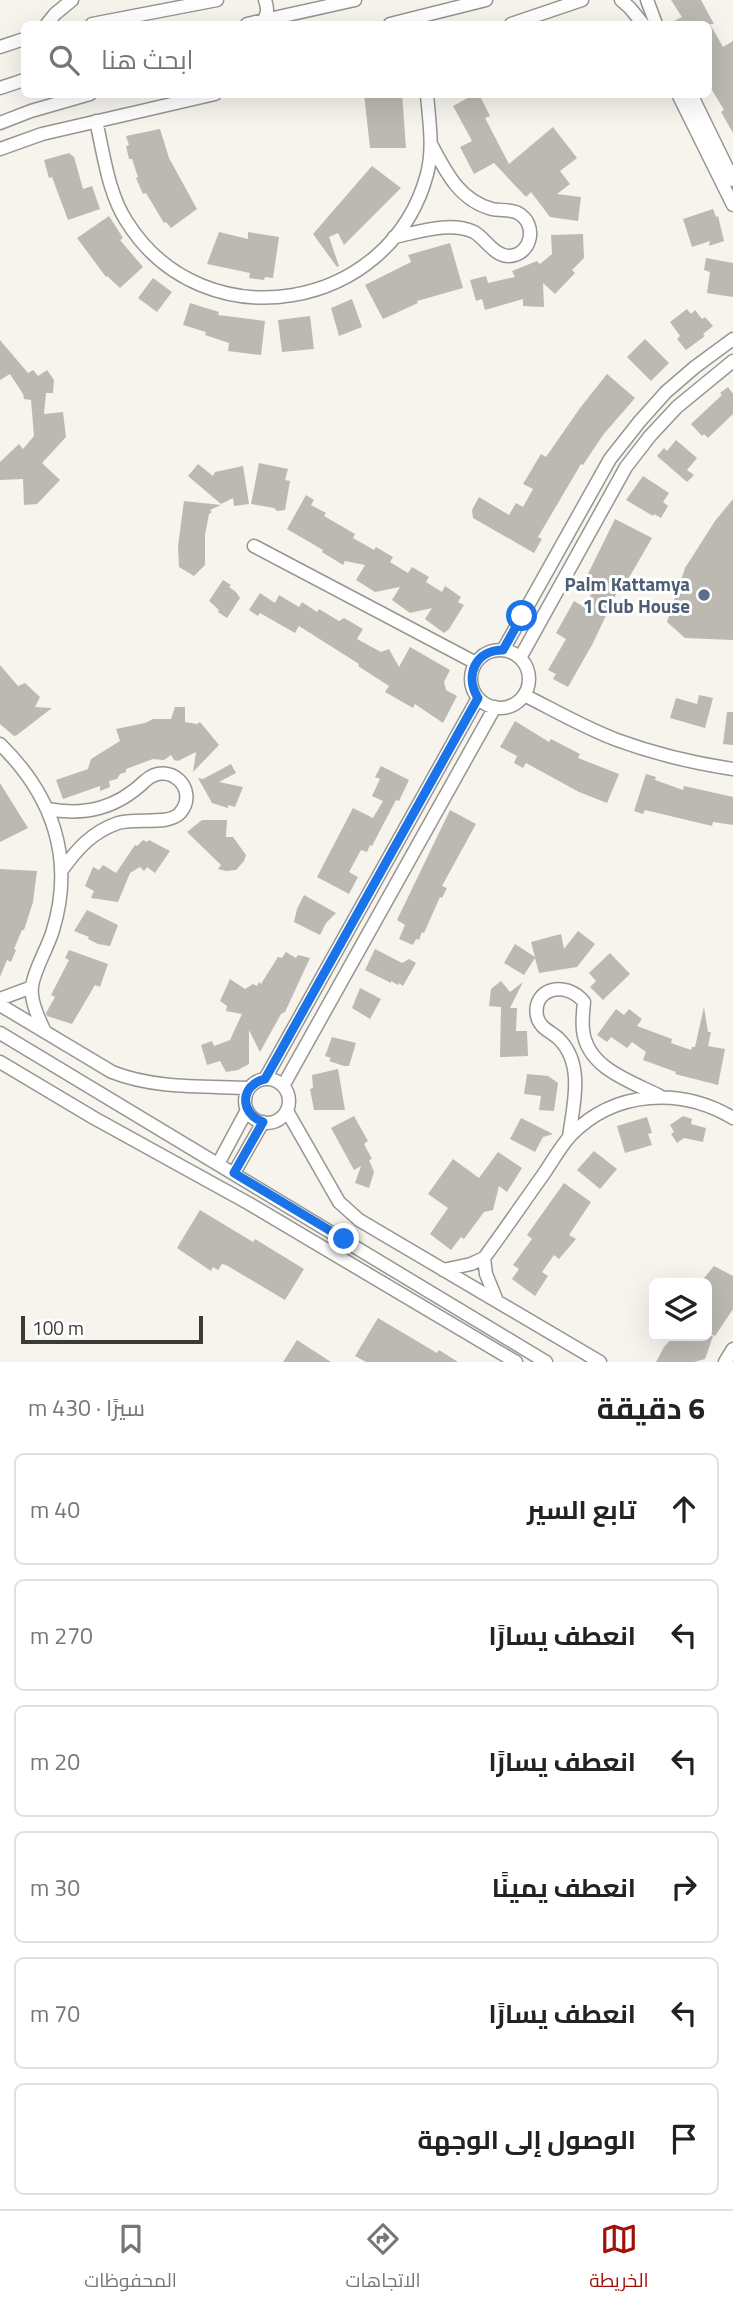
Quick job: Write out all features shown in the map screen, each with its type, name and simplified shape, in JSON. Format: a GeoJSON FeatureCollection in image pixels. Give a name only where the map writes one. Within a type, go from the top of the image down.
{"type":"FeatureCollection","features":[{"type":"Feature","properties":{"kind":"street"},"geometry":{"type":"LineString","coordinates":[[49,21],[72,0]]}},
{"type":"Feature","properties":{"kind":"street"},"geometry":{"type":"LineString","coordinates":[[108,21],[217,0]]}},
{"type":"Feature","properties":{"kind":"street"},"geometry":{"type":"LineString","coordinates":[[262,21],[267,15],[265,0]]}},
{"type":"Feature","properties":{"kind":"street"},"geometry":{"type":"LineString","coordinates":[[300,0],[306,6],[314,8]]}},
{"type":"Feature","properties":{"kind":"street"},"geometry":{"type":"LineString","coordinates":[[262,21],[355,0]]}},
{"type":"Feature","properties":{"kind":"street"},"geometry":{"type":"LineString","coordinates":[[402,21],[486,0]]}},
{"type":"Feature","properties":{"kind":"street"},"geometry":{"type":"LineString","coordinates":[[520,21],[582,0]]}},
{"type":"Feature","properties":{"kind":"street"},"geometry":{"type":"LineString","coordinates":[[621,0],[647,21]]}},
{"type":"Feature","properties":{"kind":"street"},"geometry":{"type":"LineString","coordinates":[[647,0],[649,21]]}},
{"type":"Feature","properties":{"kind":"street"},"geometry":{"type":"LineString","coordinates":[[0,47],[21,40]]}},
{"type":"Feature","properties":{"kind":"street"},"geometry":{"type":"LineString","coordinates":[[0,88],[21,81]]}},
{"type":"Feature","properties":{"kind":"street"},"geometry":{"type":"LineString","coordinates":[[0,123],[76,98]]}},
{"type":"Feature","properties":{"kind":"street"},"geometry":{"type":"LineString","coordinates":[[0,149],[42,134],[197,98]]}},
{"type":"Feature","properties":{"kind":"street"},"geometry":{"type":"LineString","coordinates":[[96,121],[114,197],[128,223],[146,246],[168,266],[203,285],[250,298],[279,298],[309,293],[336,283],[362,269],[394,237],[417,201],[427,173],[431,144],[427,98]]}},
{"type":"Feature","properties":{"kind":"street"},"geometry":{"type":"LineString","coordinates":[[680,98],[733,205]]}},
{"type":"Feature","properties":{"kind":"street"},"geometry":{"type":"LineString","coordinates":[[693,98],[733,180]]}},
{"type":"Feature","properties":{"kind":"street"},"geometry":{"type":"LineString","coordinates":[[394,237],[441,228],[458,228],[474,232],[499,254],[509,256],[520,253],[531,235],[523,216],[513,211],[476,203],[461,192],[449,177],[431,144]]}},
{"type":"Feature","properties":{"kind":"street"},"geometry":{"type":"LineString","coordinates":[[503,650],[610,459],[666,392],[733,339]]}},
{"type":"Feature","properties":{"kind":"street"},"geometry":{"type":"LineString","coordinates":[[520,658],[626,467],[677,407],[733,361]]}},
{"type":"Feature","properties":{"kind":"street"},"geometry":{"type":"LineString","coordinates":[[254,546],[475,663]]}},
{"type":"Feature","properties":{"kind":"street"},"geometry":{"type":"LineString","coordinates":[[503,650],[520,658],[528,676],[524,695],[519,700],[508,706],[495,707],[478,698],[471,681],[475,663],[485,654],[503,650]]}},
{"type":"Feature","properties":{"kind":"street"},"geometry":{"type":"LineString","coordinates":[[524,695],[614,739],[698,764],[733,769]]}},
{"type":"Feature","properties":{"kind":"street"},"geometry":{"type":"LineString","coordinates":[[265,1079],[478,698]]}},
{"type":"Feature","properties":{"kind":"street"},"geometry":{"type":"LineString","coordinates":[[283,1086],[495,707]]}},
{"type":"Feature","properties":{"kind":"street"},"geometry":{"type":"LineString","coordinates":[[0,744],[16,760],[37,789],[52,821],[61,857],[59,908],[32,987],[34,1002],[45,1032]]}},
{"type":"Feature","properties":{"kind":"street"},"geometry":{"type":"LineString","coordinates":[[47,810],[75,813],[103,808],[120,801],[152,775],[161,773],[178,778],[184,785],[186,803],[175,818],[166,821],[145,819],[120,822],[97,832],[77,848],[62,870]]}},
{"type":"Feature","properties":{"kind":"street"},"geometry":{"type":"LineString","coordinates":[[0,999],[32,987]]}},
{"type":"Feature","properties":{"kind":"street"},"geometry":{"type":"LineString","coordinates":[[569,1137],[576,1088],[572,1062],[559,1039],[542,1027],[537,1017],[538,1005],[544,995],[554,989],[566,988],[576,993],[584,1002],[582,1029],[585,1042],[600,1064],[660,1096]]}},
{"type":"Feature","properties":{"kind":"street"},"geometry":{"type":"LineString","coordinates":[[0,1005],[112,1072],[130,1079],[150,1083],[249,1088]]}},
{"type":"Feature","properties":{"kind":"street"},"geometry":{"type":"LineString","coordinates":[[0,1033],[545,1362]]}},
{"type":"Feature","properties":{"kind":"street"},"geometry":{"type":"LineString","coordinates":[[0,1062],[94,1118],[248,1203],[516,1362]]}},
{"type":"Feature","properties":{"kind":"street"},"geometry":{"type":"LineString","coordinates":[[275,1080],[283,1086],[289,1101],[287,1111],[277,1121],[263,1122],[254,1118],[247,1110],[245,1099],[249,1088],[256,1082],[275,1080]]}},
{"type":"Feature","properties":{"kind":"street"},"geometry":{"type":"LineString","coordinates":[[443,1270],[484,1258],[569,1137],[601,1112],[639,1098],[660,1096],[701,1102],[733,1118]]}},
{"type":"Feature","properties":{"kind":"street"},"geometry":{"type":"LineString","coordinates":[[94,1118],[107,1097]]}},
{"type":"Feature","properties":{"kind":"street"},"geometry":{"type":"LineString","coordinates":[[218,1164],[247,1110]]}},
{"type":"Feature","properties":{"kind":"street"},"geometry":{"type":"LineString","coordinates":[[287,1111],[348,1212],[600,1362]]}},
{"type":"Feature","properties":{"kind":"street"},"geometry":{"type":"LineString","coordinates":[[234,1173],[263,1122]]}},
{"type":"Feature","properties":{"kind":"street"},"geometry":{"type":"LineString","coordinates":[[231,1141],[247,1150]]}},
{"type":"Feature","properties":{"kind":"street"},"geometry":{"type":"LineString","coordinates":[[335,1255],[344,1239]]}},
{"type":"Feature","properties":{"kind":"street"},"geometry":{"type":"LineString","coordinates":[[484,1258],[486,1273],[498,1302]]}},
{"type":"Feature","properties":{"kind":"street"},"geometry":{"type":"LineString","coordinates":[[725,1362],[733,1349]]}},
{"type":"Feature","properties":{"kind":"building"},"geometry":{"type":"Polygon","coordinates":[[[671,0],[701,0],[714,24],[712,21],[674,21],[682,17],[671,0]]]}},
{"type":"Feature","properties":{"kind":"building"},"geometry":{"type":"Polygon","coordinates":[[[712,28],[723,47],[733,41],[733,133],[721,112],[724,110],[712,90],[712,28]]]}},
{"type":"Feature","properties":{"kind":"building"},"geometry":{"type":"Polygon","coordinates":[[[364,98],[402,98],[406,148],[370,148],[364,98]]]}},
{"type":"Feature","properties":{"kind":"building"},"geometry":{"type":"Polygon","coordinates":[[[468,98],[481,98],[490,116],[485,118],[509,164],[553,127],[577,158],[560,171],[570,184],[557,194],[581,197],[578,221],[550,217],[531,192],[526,197],[494,163],[474,174],[460,147],[472,141],[453,106],[468,98]]]}},
{"type":"Feature","properties":{"kind":"building"},"geometry":{"type":"Polygon","coordinates":[[[160,129],[169,158],[197,209],[171,228],[164,223],[146,193],[143,194],[126,146],[129,145],[126,136],[160,129]]]}},
{"type":"Feature","properties":{"kind":"building"},"geometry":{"type":"Polygon","coordinates":[[[69,153],[74,157],[83,189],[92,186],[100,209],[68,220],[44,160],[69,153]]]}},
{"type":"Feature","properties":{"kind":"building"},"geometry":{"type":"Polygon","coordinates":[[[372,166],[401,188],[344,245],[338,233],[329,237],[339,266],[337,267],[313,234],[372,166]]]}},
{"type":"Feature","properties":{"kind":"building"},"geometry":{"type":"Polygon","coordinates":[[[713,209],[716,217],[718,216],[724,241],[709,246],[710,241],[692,247],[683,219],[713,209]]]}},
{"type":"Feature","properties":{"kind":"building"},"geometry":{"type":"Polygon","coordinates":[[[109,216],[123,238],[120,240],[143,267],[120,288],[106,277],[77,238],[109,216]]]}},
{"type":"Feature","properties":{"kind":"building"},"geometry":{"type":"Polygon","coordinates":[[[219,232],[248,239],[248,232],[279,237],[273,278],[249,278],[250,273],[207,264],[219,232]]]}},
{"type":"Feature","properties":{"kind":"building"},"geometry":{"type":"Polygon","coordinates":[[[583,234],[584,258],[572,270],[575,273],[555,294],[543,283],[544,307],[523,306],[523,299],[485,310],[482,299],[476,301],[470,280],[486,276],[488,283],[515,277],[512,271],[537,261],[540,264],[552,254],[551,235],[583,234]]]}},
{"type":"Feature","properties":{"kind":"building"},"geometry":{"type":"Polygon","coordinates":[[[450,243],[463,288],[417,301],[418,303],[383,319],[365,285],[411,262],[408,255],[450,243]]]}},
{"type":"Feature","properties":{"kind":"building"},"geometry":{"type":"Polygon","coordinates":[[[706,258],[733,263],[733,297],[707,293],[710,272],[704,270],[706,258]]]}},
{"type":"Feature","properties":{"kind":"building"},"geometry":{"type":"Polygon","coordinates":[[[153,278],[172,292],[157,312],[138,298],[153,278]]]}},
{"type":"Feature","properties":{"kind":"building"},"geometry":{"type":"Polygon","coordinates":[[[352,299],[362,327],[339,336],[331,308],[352,299]]]}},
{"type":"Feature","properties":{"kind":"building"},"geometry":{"type":"Polygon","coordinates":[[[190,303],[219,312],[218,315],[265,321],[261,355],[228,351],[229,343],[183,325],[190,303]]]}},
{"type":"Feature","properties":{"kind":"building"},"geometry":{"type":"Polygon","coordinates":[[[687,309],[691,314],[695,310],[713,326],[703,334],[705,336],[686,350],[677,339],[680,336],[670,322],[687,309]]]}},
{"type":"Feature","properties":{"kind":"building"},"geometry":{"type":"Polygon","coordinates":[[[310,316],[314,349],[282,352],[278,320],[310,316]]]}},
{"type":"Feature","properties":{"kind":"building"},"geometry":{"type":"Polygon","coordinates":[[[645,339],[669,363],[651,381],[627,357],[645,339]]]}},
{"type":"Feature","properties":{"kind":"building"},"geometry":{"type":"Polygon","coordinates":[[[0,340],[28,373],[33,370],[38,376],[47,370],[54,380],[53,393],[46,393],[44,414],[63,412],[66,437],[42,463],[60,480],[37,504],[24,505],[23,479],[0,480],[0,462],[19,444],[23,449],[34,436],[31,400],[24,399],[10,374],[0,380],[0,340]]]}},
{"type":"Feature","properties":{"kind":"building"},"geometry":{"type":"Polygon","coordinates":[[[607,374],[635,398],[603,435],[583,465],[581,464],[538,537],[542,539],[534,553],[473,518],[472,510],[479,497],[509,515],[516,503],[523,507],[533,489],[523,484],[541,454],[546,457],[607,374]]]}},
{"type":"Feature","properties":{"kind":"building"},"geometry":{"type":"Polygon","coordinates":[[[728,387],[733,394],[733,414],[708,438],[704,434],[702,436],[691,424],[728,387]]]}},
{"type":"Feature","properties":{"kind":"building"},"geometry":{"type":"Polygon","coordinates":[[[676,440],[697,458],[687,470],[694,475],[687,482],[657,456],[664,448],[667,451],[676,440]]]}},
{"type":"Feature","properties":{"kind":"building"},"geometry":{"type":"Polygon","coordinates":[[[259,463],[288,469],[285,480],[290,481],[285,510],[277,511],[274,508],[251,504],[259,463]]]}},
{"type":"Feature","properties":{"kind":"building"},"geometry":{"type":"Polygon","coordinates":[[[198,464],[213,476],[215,472],[243,466],[249,504],[234,506],[233,498],[221,504],[188,476],[198,464]]]}},
{"type":"Feature","properties":{"kind":"building"},"geometry":{"type":"Polygon","coordinates":[[[643,476],[669,493],[663,502],[668,506],[661,518],[626,500],[643,476]]]}},
{"type":"Feature","properties":{"kind":"building"},"geometry":{"type":"Polygon","coordinates":[[[306,495],[314,500],[311,505],[326,513],[324,516],[355,534],[353,538],[393,557],[390,562],[408,573],[412,567],[429,577],[426,582],[442,592],[445,586],[461,597],[458,602],[464,605],[449,629],[444,633],[425,619],[432,608],[410,613],[392,600],[400,587],[375,592],[356,580],[365,565],[345,561],[343,565],[287,529],[306,495]]]}},
{"type":"Feature","properties":{"kind":"building","name":"Palm Kattamya 1 Club House"},"geometry":{"type":"Polygon","coordinates":[[[733,499],[733,640],[685,638],[667,622],[685,568],[715,521],[733,499]]]}},
{"type":"Feature","properties":{"kind":"building"},"geometry":{"type":"Polygon","coordinates":[[[184,501],[221,505],[210,510],[212,512],[209,514],[205,535],[205,565],[194,576],[179,567],[178,546],[184,501]]]}},
{"type":"Feature","properties":{"kind":"building"},"geometry":{"type":"Polygon","coordinates":[[[615,519],[652,538],[623,588],[620,586],[568,687],[553,679],[556,674],[548,670],[566,639],[556,633],[574,601],[584,607],[593,591],[584,586],[584,582],[615,519]]]}},
{"type":"Feature","properties":{"kind":"building"},"geometry":{"type":"Polygon","coordinates":[[[223,580],[231,585],[229,587],[240,598],[227,618],[209,601],[223,580]]]}},
{"type":"Feature","properties":{"kind":"building"},"geometry":{"type":"Polygon","coordinates":[[[260,593],[275,603],[279,595],[299,607],[302,602],[339,621],[344,618],[363,629],[357,639],[381,652],[389,649],[399,667],[410,647],[450,670],[444,682],[446,690],[457,696],[443,723],[415,704],[413,708],[385,692],[389,686],[299,626],[295,633],[260,613],[258,616],[249,610],[260,593]]]}},
{"type":"Feature","properties":{"kind":"building"},"geometry":{"type":"Polygon","coordinates":[[[0,665],[18,686],[25,683],[40,697],[35,707],[52,708],[14,736],[0,724],[0,665]]]}},
{"type":"Feature","properties":{"kind":"building"},"geometry":{"type":"Polygon","coordinates":[[[699,695],[713,698],[705,728],[670,718],[676,698],[697,704],[699,695]]]}},
{"type":"Feature","properties":{"kind":"building"},"geometry":{"type":"Polygon","coordinates":[[[175,707],[185,707],[185,722],[200,722],[219,745],[193,772],[196,752],[178,761],[171,755],[164,760],[153,759],[126,769],[117,779],[109,781],[110,787],[100,791],[100,786],[63,799],[56,780],[88,769],[91,759],[120,741],[116,729],[153,719],[171,719],[175,707]]]}},
{"type":"Feature","properties":{"kind":"building"},"geometry":{"type":"Polygon","coordinates":[[[727,712],[733,712],[733,745],[723,744],[727,712]]]}},
{"type":"Feature","properties":{"kind":"building"},"geometry":{"type":"Polygon","coordinates":[[[515,721],[549,742],[551,739],[580,754],[578,758],[619,774],[607,803],[579,792],[526,763],[523,768],[514,763],[517,756],[500,747],[515,721]]]}},
{"type":"Feature","properties":{"kind":"building"},"geometry":{"type":"Polygon","coordinates":[[[231,764],[236,773],[219,782],[243,787],[235,807],[228,805],[228,808],[212,803],[198,778],[203,779],[231,764]]]}},
{"type":"Feature","properties":{"kind":"building"},"geometry":{"type":"Polygon","coordinates":[[[381,766],[409,780],[372,846],[370,845],[367,852],[361,850],[349,872],[358,877],[349,894],[317,877],[353,808],[373,818],[383,801],[372,796],[380,779],[375,777],[381,766]]]}},
{"type":"Feature","properties":{"kind":"building"},"geometry":{"type":"Polygon","coordinates":[[[646,774],[683,790],[684,786],[733,797],[733,825],[713,822],[712,826],[645,810],[643,814],[634,811],[646,774]]]}},
{"type":"Feature","properties":{"kind":"building"},"geometry":{"type":"Polygon","coordinates":[[[0,783],[28,828],[0,842],[0,783]]]}},
{"type":"Feature","properties":{"kind":"building"},"geometry":{"type":"Polygon","coordinates":[[[450,810],[476,824],[442,886],[447,888],[442,898],[440,897],[424,933],[422,932],[413,945],[399,939],[405,925],[397,920],[450,810]]]}},
{"type":"Feature","properties":{"kind":"building"},"geometry":{"type":"Polygon","coordinates":[[[202,820],[227,820],[226,837],[233,837],[246,855],[236,870],[218,869],[221,865],[187,832],[202,820]]]}},
{"type":"Feature","properties":{"kind":"building"},"geometry":{"type":"Polygon","coordinates":[[[149,840],[170,851],[155,873],[147,867],[144,871],[140,867],[130,873],[118,902],[91,898],[94,891],[85,886],[93,867],[99,870],[103,865],[116,873],[135,845],[149,840]]]}},
{"type":"Feature","properties":{"kind":"building"},"geometry":{"type":"Polygon","coordinates":[[[0,869],[37,871],[33,902],[24,930],[14,949],[16,950],[11,962],[7,960],[0,977],[0,869]]]}},
{"type":"Feature","properties":{"kind":"building"},"geometry":{"type":"Polygon","coordinates":[[[304,895],[336,913],[326,923],[320,935],[294,922],[304,895]]]}},
{"type":"Feature","properties":{"kind":"building"},"geometry":{"type":"Polygon","coordinates":[[[87,910],[118,925],[110,946],[98,944],[74,931],[87,910]]]}},
{"type":"Feature","properties":{"kind":"building"},"geometry":{"type":"Polygon","coordinates":[[[578,931],[595,944],[577,967],[539,973],[535,958],[524,975],[504,963],[515,944],[535,957],[531,942],[561,934],[564,949],[578,931]]]}},
{"type":"Feature","properties":{"kind":"building"},"geometry":{"type":"Polygon","coordinates":[[[375,949],[402,963],[409,959],[416,963],[403,986],[365,970],[375,949]]]}},
{"type":"Feature","properties":{"kind":"building"},"geometry":{"type":"Polygon","coordinates":[[[69,950],[108,964],[100,987],[95,985],[72,1024],[47,1016],[46,1013],[55,997],[51,995],[69,960],[65,958],[69,950]]]}},
{"type":"Feature","properties":{"kind":"building"},"geometry":{"type":"Polygon","coordinates":[[[286,952],[296,958],[298,955],[310,958],[285,1012],[281,1014],[260,1052],[249,1030],[249,1064],[226,1072],[220,1061],[207,1065],[201,1045],[212,1041],[214,1046],[230,1040],[242,1014],[226,1011],[227,1006],[220,1001],[230,979],[245,989],[253,984],[257,986],[278,957],[282,958],[286,952]]]}},
{"type":"Feature","properties":{"kind":"building"},"geometry":{"type":"Polygon","coordinates":[[[610,953],[630,974],[603,1000],[590,987],[596,981],[589,973],[610,953]]]}},
{"type":"Feature","properties":{"kind":"building"},"geometry":{"type":"Polygon","coordinates":[[[501,981],[510,992],[523,982],[510,1008],[517,1008],[516,1031],[527,1031],[528,1056],[500,1057],[501,1007],[489,1006],[491,989],[501,981]]]}},
{"type":"Feature","properties":{"kind":"building"},"geometry":{"type":"Polygon","coordinates":[[[360,988],[381,999],[370,1019],[352,1008],[360,988]]]}},
{"type":"Feature","properties":{"kind":"building"},"geometry":{"type":"Polygon","coordinates":[[[704,1007],[708,1032],[711,1032],[708,1046],[725,1049],[718,1085],[675,1074],[676,1072],[643,1060],[646,1052],[632,1042],[627,1048],[611,1037],[607,1042],[597,1035],[616,1009],[624,1015],[629,1009],[642,1019],[637,1026],[672,1039],[671,1043],[691,1050],[695,1047],[704,1007]]]}},
{"type":"Feature","properties":{"kind":"building"},"geometry":{"type":"Polygon","coordinates":[[[332,1037],[356,1043],[349,1066],[329,1061],[331,1058],[325,1056],[332,1037]]]}},
{"type":"Feature","properties":{"kind":"building"},"geometry":{"type":"Polygon","coordinates":[[[338,1069],[345,1110],[314,1110],[310,1089],[313,1088],[312,1075],[338,1069]]]}},
{"type":"Feature","properties":{"kind":"building"},"geometry":{"type":"Polygon","coordinates":[[[527,1074],[548,1076],[558,1083],[554,1111],[539,1110],[541,1096],[524,1094],[527,1074]]]}},
{"type":"Feature","properties":{"kind":"building"},"geometry":{"type":"Polygon","coordinates":[[[354,1116],[368,1141],[364,1144],[372,1159],[369,1160],[374,1172],[369,1188],[355,1183],[361,1166],[354,1170],[331,1128],[354,1116]]]}},
{"type":"Feature","properties":{"kind":"building"},"geometry":{"type":"Polygon","coordinates":[[[683,1116],[692,1119],[691,1124],[706,1128],[703,1142],[684,1138],[677,1143],[671,1134],[674,1132],[670,1125],[683,1116]]]}},
{"type":"Feature","properties":{"kind":"building"},"geometry":{"type":"Polygon","coordinates":[[[647,1117],[652,1133],[648,1134],[652,1145],[625,1153],[617,1126],[647,1117]]]}},
{"type":"Feature","properties":{"kind":"building"},"geometry":{"type":"Polygon","coordinates":[[[521,1118],[553,1134],[543,1137],[535,1152],[510,1139],[521,1118]]]}},
{"type":"Feature","properties":{"kind":"building"},"geometry":{"type":"Polygon","coordinates":[[[594,1151],[617,1169],[600,1189],[577,1170],[594,1151]]]}},
{"type":"Feature","properties":{"kind":"building"},"geometry":{"type":"Polygon","coordinates":[[[498,1152],[522,1168],[507,1192],[499,1186],[493,1210],[484,1212],[464,1239],[461,1237],[451,1250],[430,1234],[448,1208],[428,1194],[453,1159],[479,1178],[498,1152]]]}},
{"type":"Feature","properties":{"kind":"building"},"geometry":{"type":"Polygon","coordinates":[[[564,1183],[591,1202],[569,1235],[576,1239],[559,1259],[554,1255],[542,1272],[548,1276],[535,1296],[512,1279],[519,1269],[513,1265],[532,1239],[527,1235],[564,1183]]]}},
{"type":"Feature","properties":{"kind":"building"},"geometry":{"type":"Polygon","coordinates":[[[200,1210],[304,1269],[285,1300],[226,1265],[222,1264],[218,1270],[213,1267],[211,1271],[177,1248],[200,1210]]]}},
{"type":"Feature","properties":{"kind":"building"},"geometry":{"type":"Polygon","coordinates":[[[714,1266],[733,1276],[733,1309],[715,1336],[712,1335],[712,1278],[704,1278],[714,1266]]]}},
{"type":"Feature","properties":{"kind":"building"},"geometry":{"type":"Polygon","coordinates":[[[378,1318],[437,1353],[439,1350],[458,1362],[366,1362],[355,1356],[378,1318]]]}},
{"type":"Feature","properties":{"kind":"building"},"geometry":{"type":"Polygon","coordinates":[[[297,1340],[331,1362],[283,1362],[297,1340]]]}},
{"type":"Feature","properties":{"kind":"building"},"geometry":{"type":"Polygon","coordinates":[[[669,1341],[711,1341],[705,1359],[694,1362],[656,1362],[669,1341]]]}},
{"type":"Feature","properties":{"kind":"place","name":"Palm Kattamya 1 Club House"},"geometry":{"type":"Point","coordinates":[704,595]}},
{"type":"Feature","properties":{"kind":"route"},"geometry":{"type":"LineString","coordinates":[[344,1239],[234,1173],[263,1122],[250,1115],[247,1110],[246,1093],[252,1085],[265,1079],[478,698],[471,681],[475,663],[491,651],[503,650],[522,616]]}}]}
